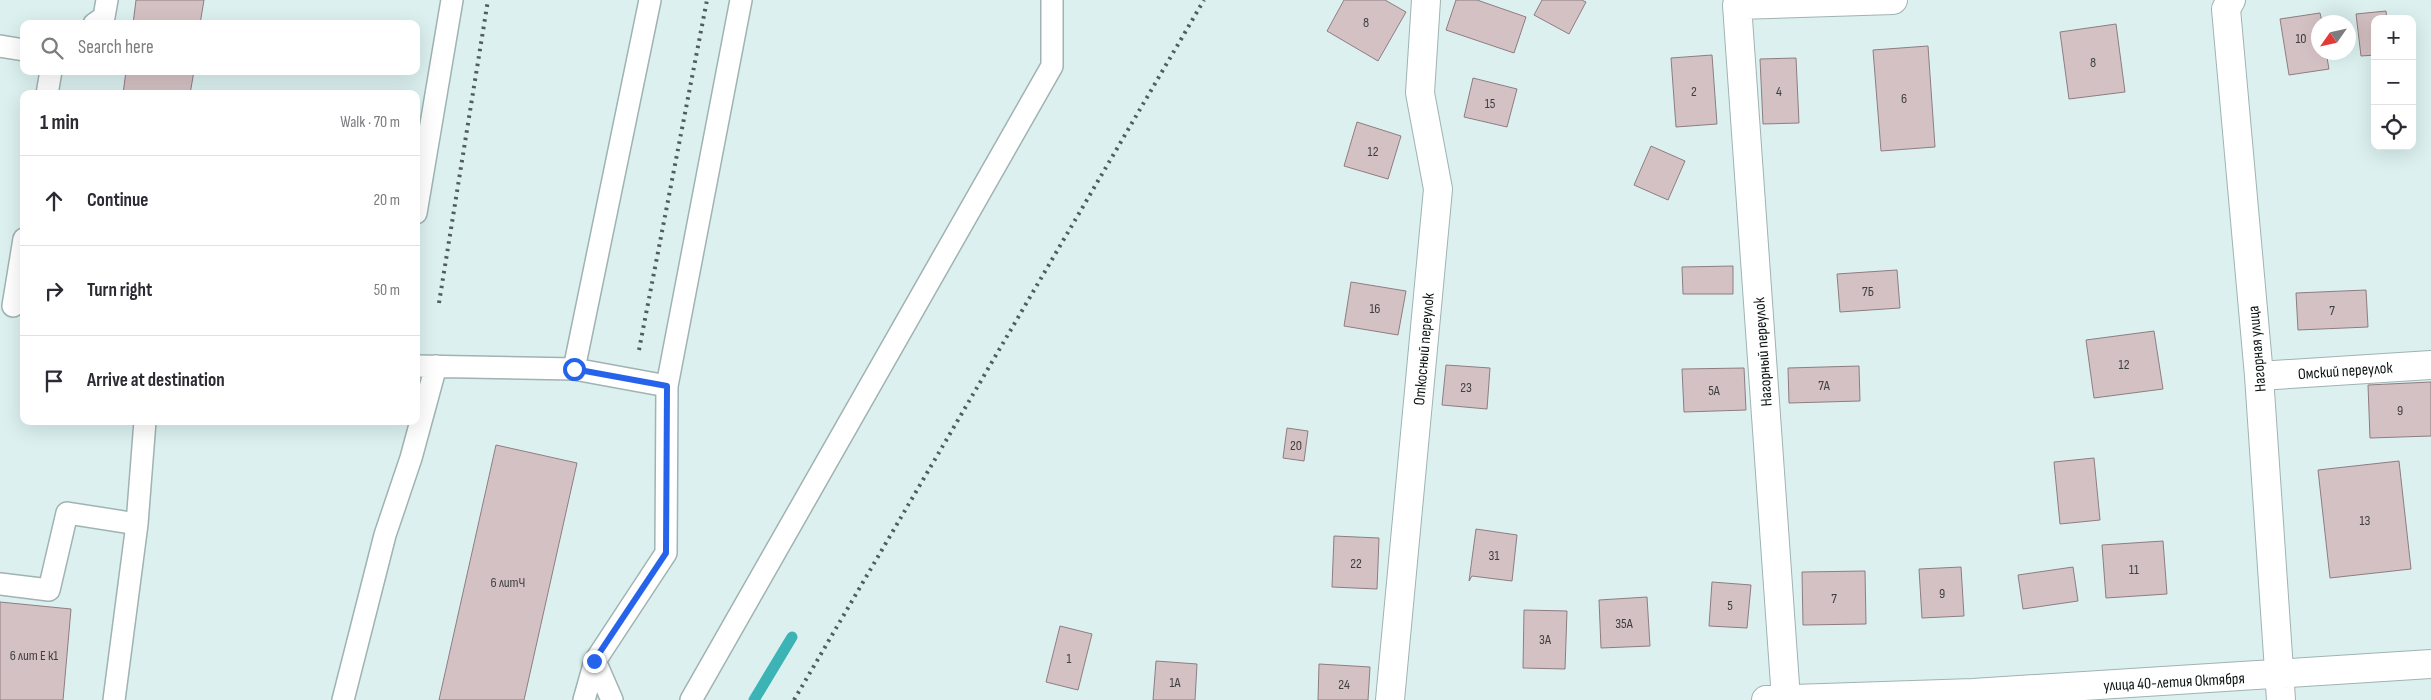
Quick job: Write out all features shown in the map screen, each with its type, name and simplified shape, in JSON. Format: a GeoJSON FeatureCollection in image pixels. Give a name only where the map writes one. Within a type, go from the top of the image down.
{"type":"FeatureCollection","features":[{"type":"Feature","properties":{"kind":"street","name":"Откосный переулок"},"geometry":{"type":"LineString","coordinates":[[1390,700],[1438,189],[1420,93],[1426,0]]}},
{"type":"Feature","properties":{"kind":"street","name":"Нагорный переулок"},"geometry":{"type":"LineString","coordinates":[[1776,700],[1737,5],[1893,0]]}},
{"type":"Feature","properties":{"kind":"street","name":"Нагорная улица"},"geometry":{"type":"LineString","coordinates":[[2231,0],[2226,9],[2258,376],[2280,687]]}},
{"type":"Feature","properties":{"kind":"street","name":"Омский переулок"},"geometry":{"type":"LineString","coordinates":[[2258,376],[2431,365]]}},
{"type":"Feature","properties":{"kind":"street","name":"улица 40-летия Октября"},"geometry":{"type":"LineString","coordinates":[[1776,700],[2280,687],[2431,664]]}},
{"type":"Feature","properties":{"kind":"lane"},"geometry":{"type":"LineString","coordinates":[[100,20],[104,17],[107,0]]}},
{"type":"Feature","properties":{"kind":"lane"},"geometry":{"type":"LineString","coordinates":[[420,189],[452,0]]}},
{"type":"Feature","properties":{"kind":"lane"},"geometry":{"type":"LineString","coordinates":[[574,369],[650,0]]}},
{"type":"Feature","properties":{"kind":"lane"},"geometry":{"type":"LineString","coordinates":[[584,700],[594,661],[666,553],[667,386],[741,0]]}},
{"type":"Feature","properties":{"kind":"lane"},"geometry":{"type":"LineString","coordinates":[[691,700],[1052,66],[1052,0]]}},
{"type":"Feature","properties":{"kind":"lane"},"geometry":{"type":"LineString","coordinates":[[0,46],[20,49]]}},
{"type":"Feature","properties":{"kind":"lane"},"geometry":{"type":"LineString","coordinates":[[49,90],[50,75]]}},
{"type":"Feature","properties":{"kind":"lane"},"geometry":{"type":"LineString","coordinates":[[12,308],[20,262]]}},
{"type":"Feature","properties":{"kind":"lane"},"geometry":{"type":"LineString","coordinates":[[420,403],[426,366],[574,369],[667,386]]}},
{"type":"Feature","properties":{"kind":"lane"},"geometry":{"type":"LineString","coordinates":[[114,700],[137,524],[145,425]]}},
{"type":"Feature","properties":{"kind":"lane"},"geometry":{"type":"LineString","coordinates":[[344,700],[385,535],[411,458],[416,425]]}},
{"type":"Feature","properties":{"kind":"lane"},"geometry":{"type":"LineString","coordinates":[[0,584],[49,590],[67,513],[137,524]]}},
{"type":"Feature","properties":{"kind":"lane"},"geometry":{"type":"LineString","coordinates":[[594,661],[612,700]]}},
{"type":"Feature","properties":{"kind":"building"},"geometry":{"type":"Polygon","coordinates":[[[136,0],[204,0],[201,20],[134,20],[136,0]]]}},
{"type":"Feature","properties":{"kind":"building"},"geometry":{"type":"Polygon","coordinates":[[[1344,0],[1385,0],[1406,12],[1378,61],[1327,31],[1344,0]]]}},
{"type":"Feature","properties":{"kind":"building"},"geometry":{"type":"Polygon","coordinates":[[[1456,0],[1477,0],[1526,17],[1514,53],[1446,30],[1456,0]]]}},
{"type":"Feature","properties":{"kind":"building"},"geometry":{"type":"Polygon","coordinates":[[[1542,0],[1582,0],[1586,2],[1569,34],[1534,15],[1542,0]]]}},
{"type":"Feature","properties":{"kind":"building"},"geometry":{"type":"Polygon","coordinates":[[[2386,11],[2386,15],[2371,15],[2371,55],[2361,56],[2356,14],[2386,11]]]}},
{"type":"Feature","properties":{"kind":"building"},"geometry":{"type":"Polygon","coordinates":[[[2320,13],[2320,15],[2311,15],[2311,60],[2327,60],[2329,69],[2289,75],[2280,19],[2320,13]]]}},
{"type":"Feature","properties":{"kind":"building"},"geometry":{"type":"Polygon","coordinates":[[[2116,24],[2125,92],[2069,99],[2060,32],[2116,24]]]}},
{"type":"Feature","properties":{"kind":"building"},"geometry":{"type":"Polygon","coordinates":[[[1928,46],[1935,147],[1881,151],[1873,50],[1928,46]]]}},
{"type":"Feature","properties":{"kind":"building"},"geometry":{"type":"Polygon","coordinates":[[[1712,55],[1717,124],[1676,127],[1671,58],[1712,55]]]}},
{"type":"Feature","properties":{"kind":"building"},"geometry":{"type":"Polygon","coordinates":[[[1796,58],[1799,123],[1763,124],[1760,59],[1796,58]]]}},
{"type":"Feature","properties":{"kind":"building"},"geometry":{"type":"Polygon","coordinates":[[[125,75],[193,75],[191,90],[124,90],[125,75]]]}},
{"type":"Feature","properties":{"kind":"building"},"geometry":{"type":"Polygon","coordinates":[[[1473,78],[1517,89],[1507,127],[1464,117],[1473,78]]]}},
{"type":"Feature","properties":{"kind":"building"},"geometry":{"type":"Polygon","coordinates":[[[1357,122],[1401,136],[1388,179],[1344,166],[1357,122]]]}},
{"type":"Feature","properties":{"kind":"building"},"geometry":{"type":"Polygon","coordinates":[[[1651,146],[1685,161],[1668,200],[1634,185],[1651,146]]]}},
{"type":"Feature","properties":{"kind":"building"},"geometry":{"type":"Polygon","coordinates":[[[1733,266],[1733,294],[1683,294],[1682,267],[1733,266]]]}},
{"type":"Feature","properties":{"kind":"building"},"geometry":{"type":"Polygon","coordinates":[[[1897,270],[1900,308],[1840,312],[1837,274],[1897,270]]]}},
{"type":"Feature","properties":{"kind":"building"},"geometry":{"type":"Polygon","coordinates":[[[1351,282],[1406,291],[1398,335],[1344,326],[1351,282]]]}},
{"type":"Feature","properties":{"kind":"building"},"geometry":{"type":"Polygon","coordinates":[[[2366,290],[2368,327],[2298,330],[2296,293],[2366,290]]]}},
{"type":"Feature","properties":{"kind":"building"},"geometry":{"type":"Polygon","coordinates":[[[2154,331],[2163,389],[2094,398],[2086,340],[2154,331]]]}},
{"type":"Feature","properties":{"kind":"building"},"geometry":{"type":"Polygon","coordinates":[[[1446,365],[1490,368],[1487,409],[1442,405],[1446,365]]]}},
{"type":"Feature","properties":{"kind":"building"},"geometry":{"type":"Polygon","coordinates":[[[1859,366],[1860,401],[1789,403],[1788,368],[1859,366]]]}},
{"type":"Feature","properties":{"kind":"building"},"geometry":{"type":"Polygon","coordinates":[[[1744,368],[1746,410],[1684,412],[1682,369],[1744,368]]]}},
{"type":"Feature","properties":{"kind":"building"},"geometry":{"type":"Polygon","coordinates":[[[2431,382],[2431,436],[2370,438],[2368,385],[2431,382]]]}},
{"type":"Feature","properties":{"kind":"building"},"geometry":{"type":"Polygon","coordinates":[[[1287,428],[1308,431],[1304,461],[1283,458],[1287,428]]]}},
{"type":"Feature","properties":{"kind":"building"},"geometry":{"type":"Polygon","coordinates":[[[496,445],[577,463],[524,700],[439,700],[496,445]]]}},
{"type":"Feature","properties":{"kind":"building"},"geometry":{"type":"Polygon","coordinates":[[[2094,458],[2100,520],[2060,524],[2054,462],[2094,458]]]}},
{"type":"Feature","properties":{"kind":"building"},"geometry":{"type":"Polygon","coordinates":[[[2399,461],[2411,569],[2330,578],[2318,470],[2399,461]]]}},
{"type":"Feature","properties":{"kind":"building"},"geometry":{"type":"Polygon","coordinates":[[[1476,529],[1517,535],[1512,581],[1472,576],[1469,581],[1476,529]]]}},
{"type":"Feature","properties":{"kind":"building"},"geometry":{"type":"Polygon","coordinates":[[[1334,536],[1379,538],[1377,589],[1332,587],[1334,536]]]}},
{"type":"Feature","properties":{"kind":"building"},"geometry":{"type":"Polygon","coordinates":[[[2163,541],[2167,594],[2106,598],[2102,545],[2163,541]]]}},
{"type":"Feature","properties":{"kind":"building"},"geometry":{"type":"Polygon","coordinates":[[[1961,567],[1964,616],[1922,618],[1919,569],[1961,567]]]}},
{"type":"Feature","properties":{"kind":"building"},"geometry":{"type":"Polygon","coordinates":[[[2073,567],[2078,601],[2023,609],[2018,575],[2073,567]]]}},
{"type":"Feature","properties":{"kind":"building"},"geometry":{"type":"Polygon","coordinates":[[[1865,571],[1866,624],[1803,625],[1802,572],[1865,571]]]}},
{"type":"Feature","properties":{"kind":"building"},"geometry":{"type":"Polygon","coordinates":[[[1712,582],[1751,585],[1747,628],[1709,626],[1712,582]]]}},
{"type":"Feature","properties":{"kind":"building"},"geometry":{"type":"Polygon","coordinates":[[[1647,597],[1650,646],[1601,648],[1599,600],[1647,597]]]}},
{"type":"Feature","properties":{"kind":"building"},"geometry":{"type":"Polygon","coordinates":[[[0,602],[71,609],[63,700],[0,700],[0,602]]]}},
{"type":"Feature","properties":{"kind":"building"},"geometry":{"type":"Polygon","coordinates":[[[1524,610],[1567,611],[1565,669],[1523,668],[1524,610]]]}},
{"type":"Feature","properties":{"kind":"building"},"geometry":{"type":"Polygon","coordinates":[[[1060,626],[1092,634],[1078,690],[1046,682],[1060,626]]]}},
{"type":"Feature","properties":{"kind":"building"},"geometry":{"type":"Polygon","coordinates":[[[1156,661],[1197,664],[1195,700],[1153,700],[1156,661]]]}},
{"type":"Feature","properties":{"kind":"building"},"geometry":{"type":"Polygon","coordinates":[[[1319,664],[1370,667],[1368,700],[1318,700],[1319,664]]]}},
{"type":"Feature","properties":{"kind":"waterway"},"geometry":{"type":"LineString","coordinates":[[754,700],[792,637]]}},
{"type":"Feature","properties":{"kind":"railway"},"geometry":{"type":"LineString","coordinates":[[439,303],[488,0]]}},
{"type":"Feature","properties":{"kind":"railway"},"geometry":{"type":"LineString","coordinates":[[639,350],[707,0]]}},
{"type":"Feature","properties":{"kind":"railway"},"geometry":{"type":"LineString","coordinates":[[794,700],[1204,0]]}},
{"type":"Feature","properties":{"kind":"route"},"geometry":{"type":"LineString","coordinates":[[574,369],[667,386],[666,553],[594,661]]}}]}
